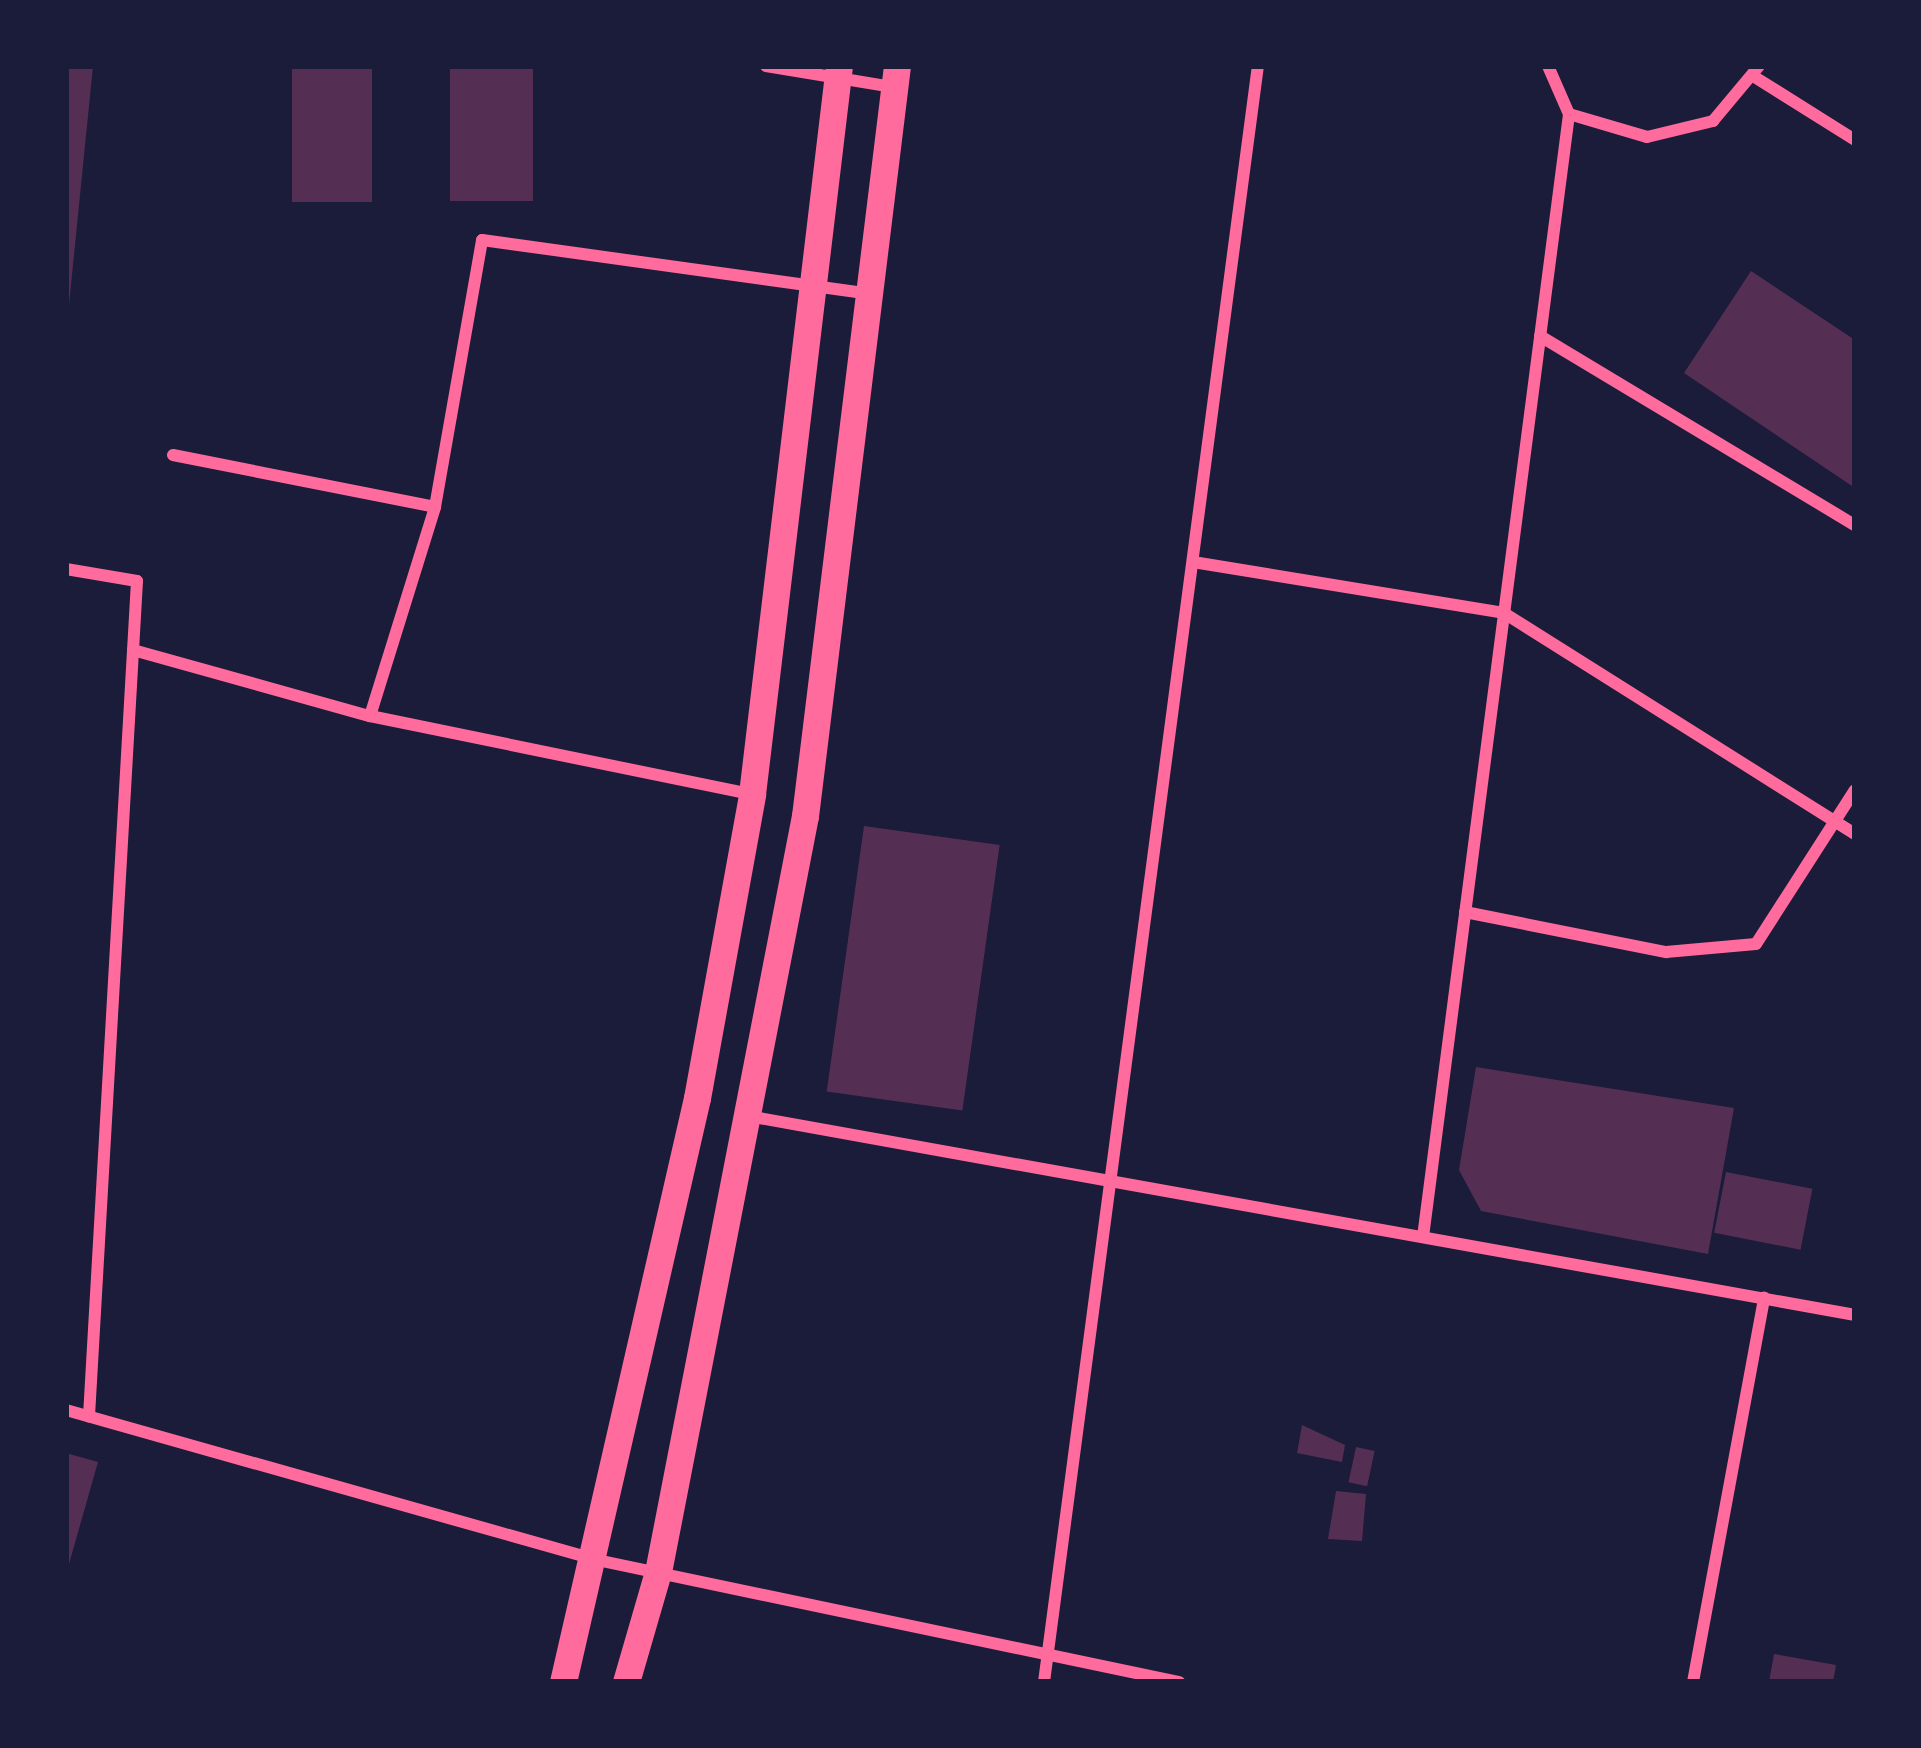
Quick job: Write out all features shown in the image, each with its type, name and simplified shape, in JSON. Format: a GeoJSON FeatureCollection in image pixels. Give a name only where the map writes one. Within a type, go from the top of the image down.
{"type":"FeatureCollection","features":[{"type":"Feature","properties":{"kind":"main road"},"geometry":{"type":"LineString","coordinates":[[562,1682],[597,1560],[752,794],[838,72]]}},
{"type":"Feature","properties":{"kind":"main road"},"geometry":{"type":"LineString","coordinates":[[626,1682],[658,1572],[805,816],[896,76]]}},
{"type":"Feature","properties":{"kind":"street"},"geometry":{"type":"LineString","coordinates":[[766,66],[896,76]]}},
{"type":"Feature","properties":{"kind":"street"},"geometry":{"type":"LineString","coordinates":[[1044,1682],[1258,66]]}},
{"type":"Feature","properties":{"kind":"street"},"geometry":{"type":"LineString","coordinates":[[1423,1237],[1569,115],[1548,66]]}},
{"type":"Feature","properties":{"kind":"street"},"geometry":{"type":"LineString","coordinates":[[1569,115],[1647,137],[1681,134],[1713,121],[1756,71],[1855,140]]}},
{"type":"Feature","properties":{"kind":"street"},"geometry":{"type":"LineString","coordinates":[[370,716],[435,508],[482,240],[872,295]]}},
{"type":"Feature","properties":{"kind":"street"},"geometry":{"type":"LineString","coordinates":[[1540,336],[1855,525]]}},
{"type":"Feature","properties":{"kind":"street"},"geometry":{"type":"LineString","coordinates":[[173,455],[435,508]]}},
{"type":"Feature","properties":{"kind":"street"},"geometry":{"type":"LineString","coordinates":[[1192,562],[1504,613],[1855,834]]}},
{"type":"Feature","properties":{"kind":"street"},"geometry":{"type":"LineString","coordinates":[[66,569],[137,580],[89,1417]]}},
{"type":"Feature","properties":{"kind":"street"},"geometry":{"type":"LineString","coordinates":[[133,650],[370,716],[752,794]]}},
{"type":"Feature","properties":{"kind":"street"},"geometry":{"type":"LineString","coordinates":[[1465,912],[1666,952],[1756,944],[1855,790]]}},
{"type":"Feature","properties":{"kind":"street"},"geometry":{"type":"LineString","coordinates":[[748,1116],[1855,1315]]}},
{"type":"Feature","properties":{"kind":"street"},"geometry":{"type":"LineString","coordinates":[[1693,1682],[1764,1298]]}},
{"type":"Feature","properties":{"kind":"street"},"geometry":{"type":"LineString","coordinates":[[66,1411],[597,1560],[1179,1682]]}},
{"type":"Feature","properties":{"kind":"building"},"geometry":{"type":"Polygon","coordinates":[[[66,66],[93,66],[69,305],[66,305],[66,66]]]}},
{"type":"Feature","properties":{"kind":"building"},"geometry":{"type":"Polygon","coordinates":[[[292,66],[372,66],[372,202],[292,202],[292,66]]]}},
{"type":"Feature","properties":{"kind":"building"},"geometry":{"type":"Polygon","coordinates":[[[450,66],[533,66],[533,201],[450,201],[450,66]]]}},
{"type":"Feature","properties":{"kind":"building"},"geometry":{"type":"Polygon","coordinates":[[[1751,271],[1855,340],[1855,488],[1684,373],[1751,271]]]}},
{"type":"Feature","properties":{"kind":"building"},"geometry":{"type":"Polygon","coordinates":[[[864,826],[1000,845],[962,1110],[827,1091],[864,826]]]}},
{"type":"Feature","properties":{"kind":"building"},"geometry":{"type":"Polygon","coordinates":[[[1476,1067],[1734,1108],[1708,1254],[1481,1211],[1459,1170],[1476,1067]]]}},
{"type":"Feature","properties":{"kind":"building"},"geometry":{"type":"Polygon","coordinates":[[[1726,1172],[1812,1189],[1801,1250],[1714,1233],[1726,1172]]]}},
{"type":"Feature","properties":{"kind":"building"},"geometry":{"type":"Polygon","coordinates":[[[1302,1425],[1345,1445],[1342,1462],[1297,1453],[1302,1425]]]}},
{"type":"Feature","properties":{"kind":"building"},"geometry":{"type":"Polygon","coordinates":[[[1356,1447],[1375,1451],[1367,1486],[1349,1482],[1356,1447]]]}},
{"type":"Feature","properties":{"kind":"building"},"geometry":{"type":"Polygon","coordinates":[[[66,1453],[98,1462],[67,1571],[66,1571],[66,1453]]]}},
{"type":"Feature","properties":{"kind":"building"},"geometry":{"type":"Polygon","coordinates":[[[1336,1491],[1366,1494],[1362,1541],[1328,1539],[1336,1491]]]}},
{"type":"Feature","properties":{"kind":"building"},"geometry":{"type":"Polygon","coordinates":[[[1774,1654],[1836,1665],[1833,1682],[1769,1682],[1774,1654]]]}}]}
